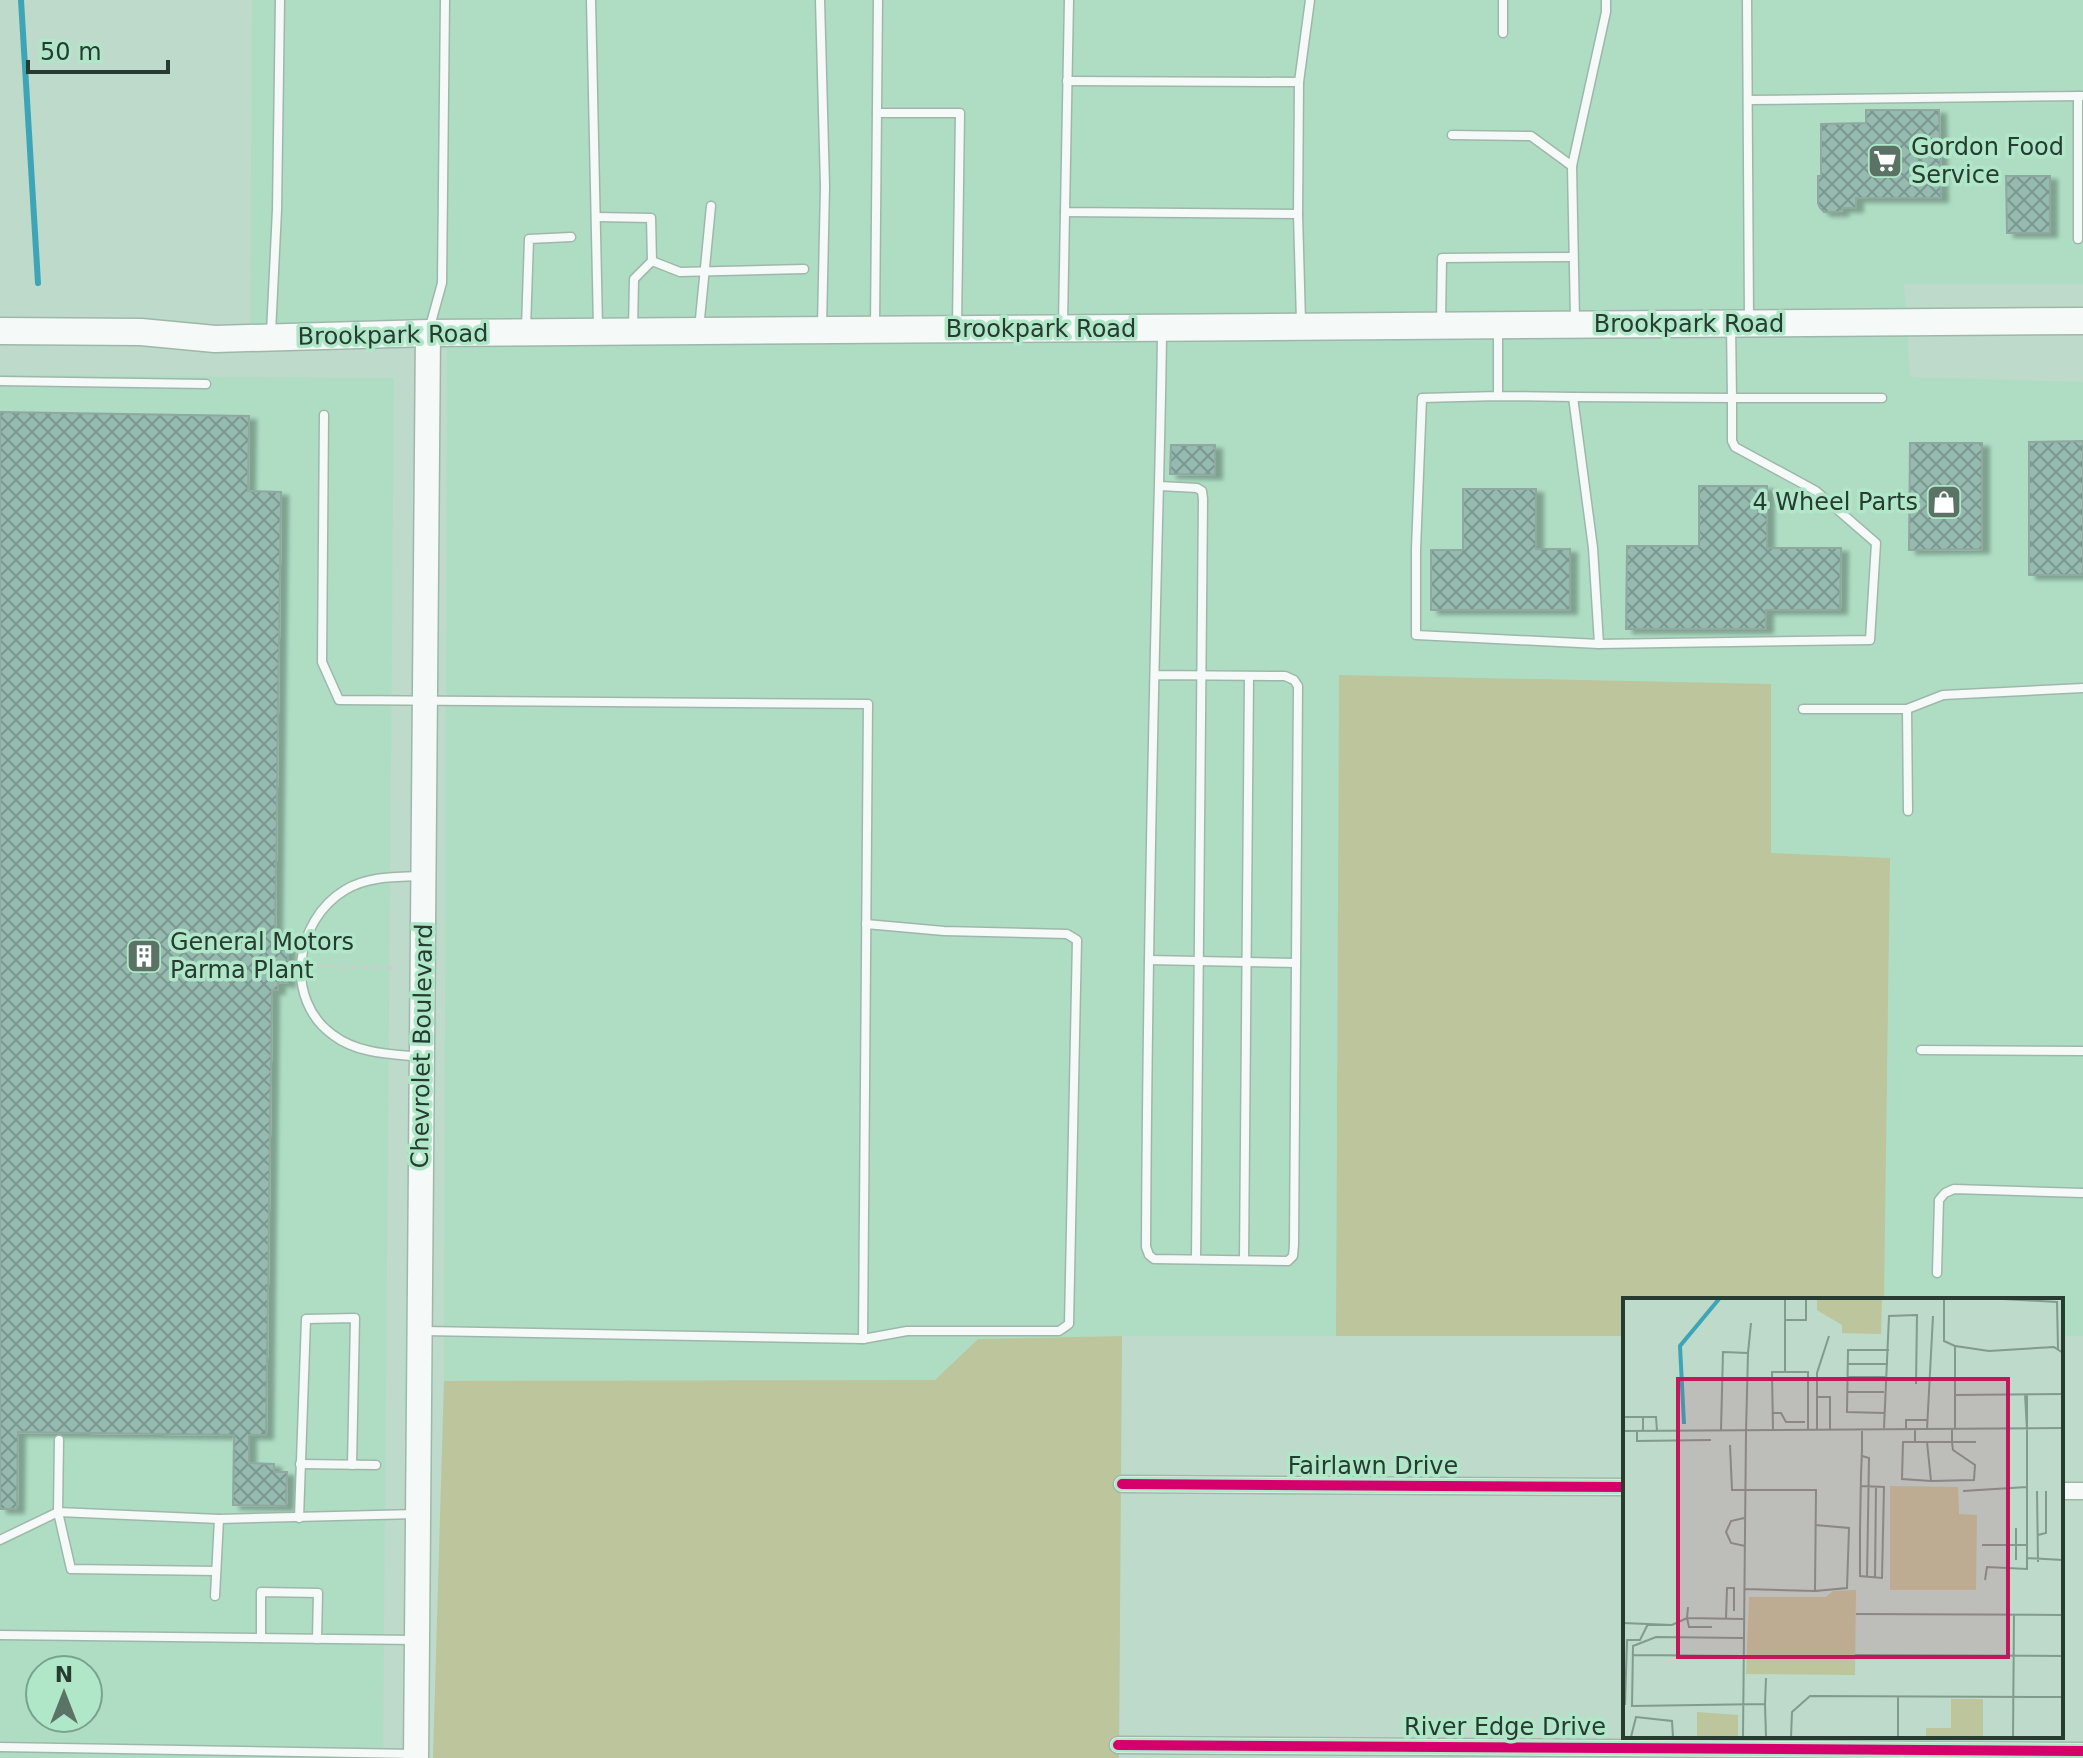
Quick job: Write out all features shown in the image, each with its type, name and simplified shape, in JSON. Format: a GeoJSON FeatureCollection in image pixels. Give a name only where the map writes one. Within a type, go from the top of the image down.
{"type":"FeatureCollection","features":[{"type":"Feature","properties":{"kind":"main road","name":"Brookpark Road"},"geometry":{"type":"LineString","coordinates":[[0,331],[141,332],[215,339],[525,332],[2083,321]]}},
{"type":"Feature","properties":{"kind":"main road","name":"Chevrolet Boulevard"},"geometry":{"type":"LineString","coordinates":[[416,1756],[428,333]]}},
{"type":"Feature","properties":{"kind":"street","name":"Fairlawn Drive"},"geometry":{"type":"LineString","coordinates":[[1122,1484],[1623,1487]]}},
{"type":"Feature","properties":{"kind":"street","name":"River Edge Drive"},"geometry":{"type":"LineString","coordinates":[[1118,1745],[2083,1751]]}},
{"type":"Feature","properties":{"kind":"lane"},"geometry":{"type":"LineString","coordinates":[[270,337],[277,210],[280,0]]}},
{"type":"Feature","properties":{"kind":"lane"},"geometry":{"type":"LineString","coordinates":[[428,333],[442,283],[445,0]]}},
{"type":"Feature","properties":{"kind":"lane"},"geometry":{"type":"LineString","coordinates":[[591,0],[598,332]]}},
{"type":"Feature","properties":{"kind":"lane"},"geometry":{"type":"LineString","coordinates":[[820,0],[825,186],[822,330]]}},
{"type":"Feature","properties":{"kind":"lane"},"geometry":{"type":"LineString","coordinates":[[875,330],[878,0]]}},
{"type":"Feature","properties":{"kind":"lane"},"geometry":{"type":"LineString","coordinates":[[1063,328],[1069,0]]}},
{"type":"Feature","properties":{"kind":"lane"},"geometry":{"type":"LineString","coordinates":[[1301,327],[1299,82],[1310,0]]}},
{"type":"Feature","properties":{"kind":"lane"},"geometry":{"type":"LineString","coordinates":[[1503,0],[1503,33]]}},
{"type":"Feature","properties":{"kind":"lane"},"geometry":{"type":"LineString","coordinates":[[1575,325],[1572,166],[1606,12],[1606,0]]}},
{"type":"Feature","properties":{"kind":"lane"},"geometry":{"type":"LineString","coordinates":[[1747,0],[1749,100],[1740,324],[1732,398],[1732,441],[1735,447],[1816,491],[1876,543],[1870,640],[1599,644],[1416,635],[1422,398],[1498,396],[1732,398],[1882,398]]}},
{"type":"Feature","properties":{"kind":"lane"},"geometry":{"type":"LineString","coordinates":[[1067,81],[1299,82]]}},
{"type":"Feature","properties":{"kind":"lane"},"geometry":{"type":"LineString","coordinates":[[1749,100],[2080,96],[2078,239]]}},
{"type":"Feature","properties":{"kind":"lane"},"geometry":{"type":"LineString","coordinates":[[877,113],[960,113],[957,329]]}},
{"type":"Feature","properties":{"kind":"lane"},"geometry":{"type":"LineString","coordinates":[[1452,135],[1531,136],[1572,166]]}},
{"type":"Feature","properties":{"kind":"lane"},"geometry":{"type":"LineString","coordinates":[[699,331],[711,206]]}},
{"type":"Feature","properties":{"kind":"lane"},"geometry":{"type":"LineString","coordinates":[[1065,212],[1298,214]]}},
{"type":"Feature","properties":{"kind":"lane"},"geometry":{"type":"LineString","coordinates":[[596,217],[651,218],[652,261],[634,279],[633,332]]}},
{"type":"Feature","properties":{"kind":"lane"},"geometry":{"type":"LineString","coordinates":[[525,332],[529,239],[571,237]]}},
{"type":"Feature","properties":{"kind":"lane"},"geometry":{"type":"LineString","coordinates":[[1441,326],[1442,258],[1573,257]]}},
{"type":"Feature","properties":{"kind":"lane"},"geometry":{"type":"LineString","coordinates":[[652,261],[680,272],[804,269]]}},
{"type":"Feature","properties":{"kind":"lane"},"geometry":{"type":"LineString","coordinates":[[1498,325],[1498,396]]}},
{"type":"Feature","properties":{"kind":"lane"},"geometry":{"type":"LineString","coordinates":[[1155,675],[1285,676],[1298,686],[1293,1256],[1288,1261],[1154,1259],[1146,1247],[1149,960],[1162,328]]}},
{"type":"Feature","properties":{"kind":"lane"},"geometry":{"type":"LineString","coordinates":[[0,381],[206,384]]}},
{"type":"Feature","properties":{"kind":"lane"},"geometry":{"type":"LineString","coordinates":[[1573,397],[1593,548],[1599,644]]}},
{"type":"Feature","properties":{"kind":"lane"},"geometry":{"type":"LineString","coordinates":[[324,415],[322,662],[339,700],[868,704],[863,1339]]}},
{"type":"Feature","properties":{"kind":"lane"},"geometry":{"type":"LineString","coordinates":[[1160,486],[1202,491],[1196,1259]]}},
{"type":"Feature","properties":{"kind":"lane"},"geometry":{"type":"LineString","coordinates":[[1244,1260],[1249,676]]}},
{"type":"Feature","properties":{"kind":"lane"},"geometry":{"type":"LineString","coordinates":[[1803,709],[1907,709],[1943,695],[2083,688]]}},
{"type":"Feature","properties":{"kind":"lane"},"geometry":{"type":"LineString","coordinates":[[1907,709],[1908,811]]}},
{"type":"Feature","properties":{"kind":"lane"},"geometry":{"type":"LineString","coordinates":[[422,1057],[373,1052],[333,1035],[317,1020],[310,1005],[304,987],[302,949],[314,920],[333,898],[362,882],[423,876]]}},
{"type":"Feature","properties":{"kind":"lane"},"geometry":{"type":"LineString","coordinates":[[419,1331],[863,1339],[907,1331],[1059,1331],[1069,1324],[1077,940],[1067,934],[944,931],[866,924]]}},
{"type":"Feature","properties":{"kind":"lane"},"geometry":{"type":"LineString","coordinates":[[1149,960],[1296,963]]}},
{"type":"Feature","properties":{"kind":"lane"},"geometry":{"type":"LineString","coordinates":[[1921,1050],[2083,1051]]}},
{"type":"Feature","properties":{"kind":"lane"},"geometry":{"type":"LineString","coordinates":[[1937,1273],[1939,1200],[1945,1193],[1954,1189],[2083,1193]]}},
{"type":"Feature","properties":{"kind":"lane"},"geometry":{"type":"LineString","coordinates":[[299,1518],[306,1319],[355,1318],[352,1465]]}},
{"type":"Feature","properties":{"kind":"lane"},"geometry":{"type":"LineString","coordinates":[[59,1440],[58,1512],[71,1569],[216,1571]]}},
{"type":"Feature","properties":{"kind":"lane"},"geometry":{"type":"LineString","coordinates":[[300,1464],[376,1465]]}},
{"type":"Feature","properties":{"kind":"lane"},"geometry":{"type":"LineString","coordinates":[[0,1540],[58,1512],[219,1519],[418,1514]]}},
{"type":"Feature","properties":{"kind":"lane"},"geometry":{"type":"LineString","coordinates":[[215,1596],[219,1519]]}},
{"type":"Feature","properties":{"kind":"lane"},"geometry":{"type":"LineString","coordinates":[[261,1638],[261,1592],[290,1592],[318,1593],[317,1639]]}},
{"type":"Feature","properties":{"kind":"lane"},"geometry":{"type":"LineString","coordinates":[[0,1635],[417,1640]]}},
{"type":"Feature","properties":{"kind":"lane"},"geometry":{"type":"LineString","coordinates":[[0,1747],[416,1756]]}},
{"type":"Feature","properties":{"kind":"path"},"geometry":{"type":"LineString","coordinates":[[302,966],[393,968]]}},
{"type":"Feature","properties":{"kind":"shaded area"},"geometry":{"type":"Polygon","coordinates":[[[252,0],[2083,0],[2083,284],[1904,284],[1910,377],[2083,382],[2083,1336],[2063,1336],[2063,1298],[1884,1298],[1890,858],[1771,853],[1339,676],[1336,1336],[978,1339],[935,1380],[444,1381],[447,348],[250,350],[252,0]]]}},
{"type":"Feature","properties":{"kind":"shaded area"},"geometry":{"type":"Polygon","coordinates":[[[0,375],[394,378],[383,1758],[0,1758],[0,375]]]}},
{"type":"Feature","properties":{"kind":"shaded area"},"geometry":{"type":"Polygon","coordinates":[[[1339,675],[1771,684],[1771,853],[1890,858],[1884,1298],[1623,1298],[1623,1336],[1336,1336],[1339,675]]]}},
{"type":"Feature","properties":{"kind":"shaded area"},"geometry":{"type":"Polygon","coordinates":[[[1122,1336],[1119,1758],[433,1758],[444,1381],[935,1380],[978,1339],[1122,1336]]]}},
{"type":"Feature","properties":{"kind":"building"},"geometry":{"type":"Polygon","coordinates":[[[1866,110],[1939,110],[1941,198],[1856,198],[1856,208],[1824,212],[1820,208],[1821,124],[1866,123],[1866,110]]]}},
{"type":"Feature","properties":{"kind":"building"},"geometry":{"type":"Polygon","coordinates":[[[2006,176],[2050,176],[2050,233],[2007,233],[2006,176]]]}},
{"type":"Feature","properties":{"kind":"building","name":"General Motors Parma Plant"},"geometry":{"type":"Polygon","coordinates":[[[0,412],[249,416],[248,491],[281,492],[275,938],[279,938],[279,946],[288,946],[288,983],[278,982],[278,990],[272,990],[266,1435],[249,1435],[249,1463],[274,1464],[274,1472],[287,1472],[286,1506],[233,1505],[234,1435],[18,1432],[17,1509],[0,1509],[0,412]]]}},
{"type":"Feature","properties":{"kind":"building"},"geometry":{"type":"Polygon","coordinates":[[[2083,441],[2083,575],[2029,575],[2029,442],[2083,441]]]}},
{"type":"Feature","properties":{"kind":"building"},"geometry":{"type":"Polygon","coordinates":[[[1910,443],[1982,443],[1982,549],[1909,550],[1910,443]]]}},
{"type":"Feature","properties":{"kind":"building"},"geometry":{"type":"Polygon","coordinates":[[[1171,445],[1215,445],[1215,475],[1170,474],[1171,445]]]}},
{"type":"Feature","properties":{"kind":"building"},"geometry":{"type":"Polygon","coordinates":[[[1699,486],[1767,486],[1767,548],[1841,548],[1840,610],[1766,610],[1766,629],[1626,629],[1627,546],[1699,546],[1699,486]]]}},
{"type":"Feature","properties":{"kind":"building"},"geometry":{"type":"Polygon","coordinates":[[[1463,489],[1536,489],[1536,549],[1570,549],[1570,610],[1431,610],[1431,550],[1463,550],[1463,489]]]}},
{"type":"Feature","properties":{"kind":"waterway"},"geometry":{"type":"LineString","coordinates":[[21,0],[38,283]]}},
{"type":"Feature","properties":{"kind":"cycle path"},"geometry":{"type":"LineString","coordinates":[[1122,1484],[1623,1487]]}},
{"type":"Feature","properties":{"kind":"cycle path"},"geometry":{"type":"LineString","coordinates":[[1118,1745],[2083,1751]]}},
{"type":"Feature","properties":{"kind":"place","name":"Gordon Food Service"},"geometry":{"type":"Point","coordinates":[1885,161]}},
{"type":"Feature","properties":{"kind":"place","name":"4 Wheel Parts"},"geometry":{"type":"Point","coordinates":[1944,502]}},
{"type":"Feature","properties":{"kind":"place","name":"General Motors Parma Plant"},"geometry":{"type":"Point","coordinates":[144,956]}}]}
